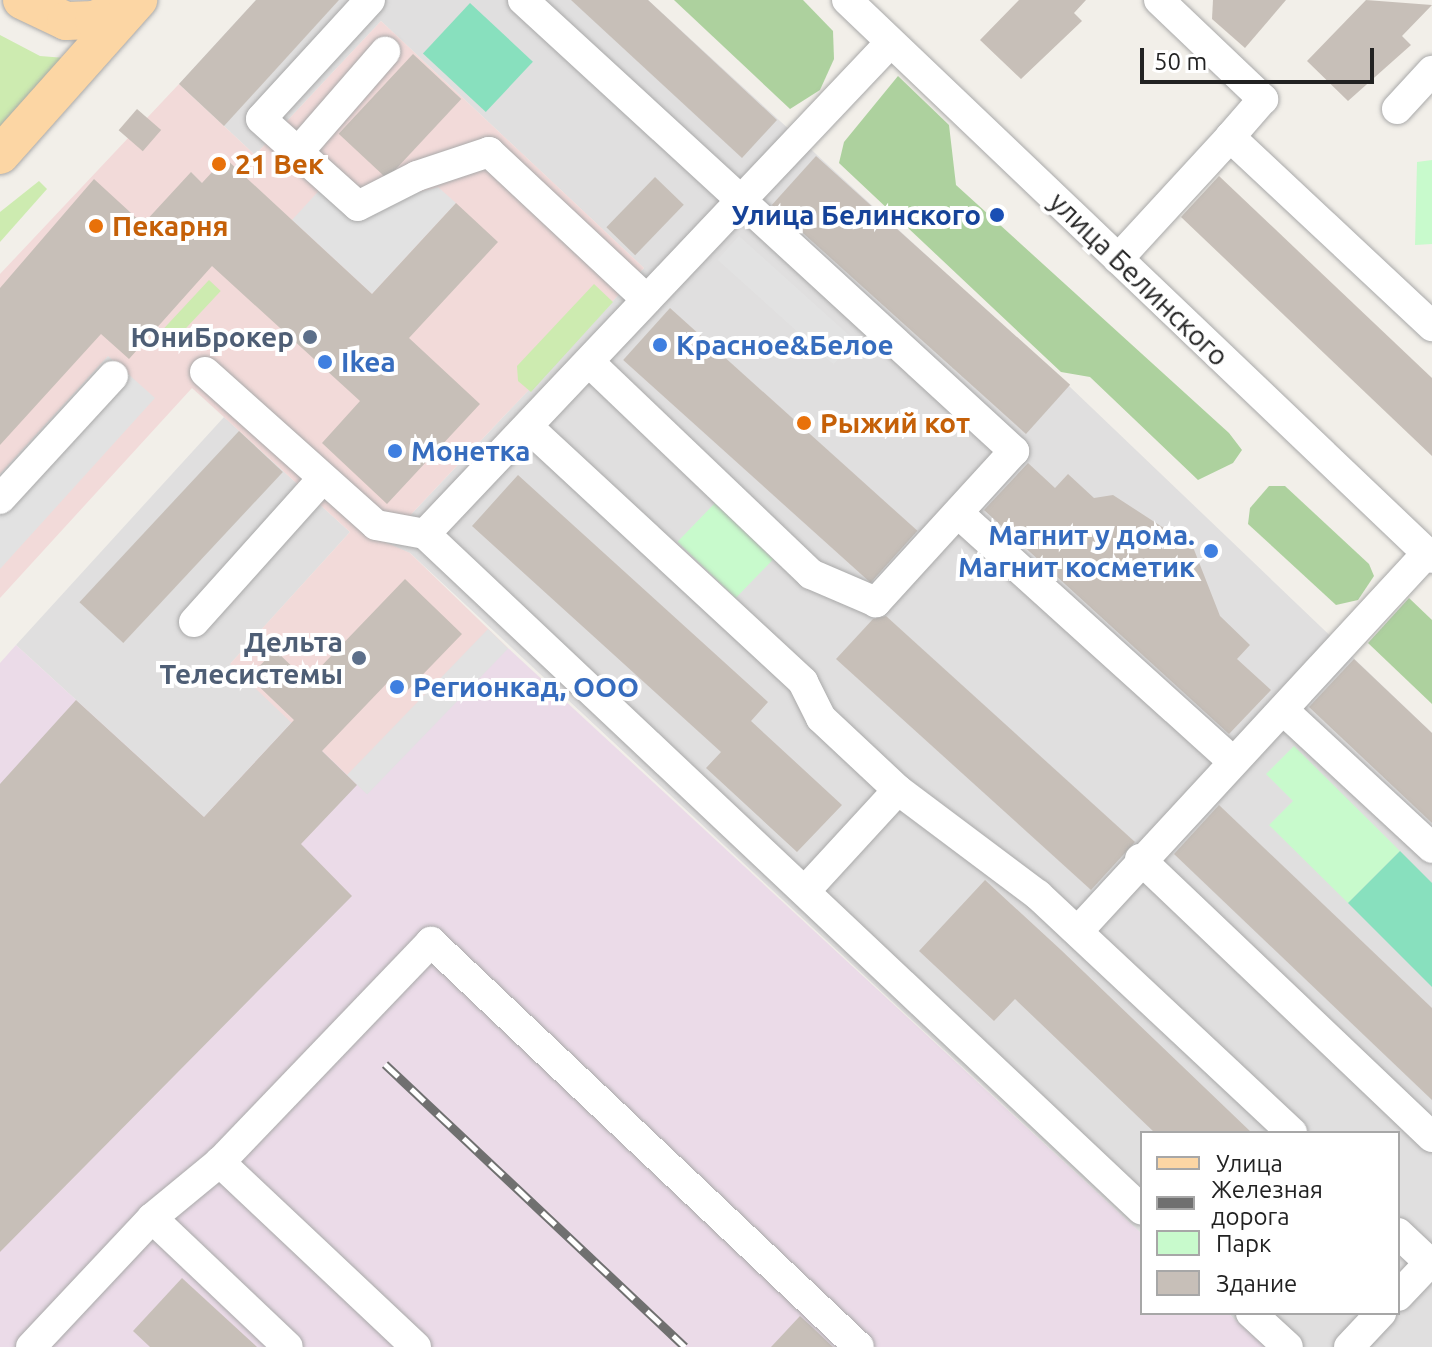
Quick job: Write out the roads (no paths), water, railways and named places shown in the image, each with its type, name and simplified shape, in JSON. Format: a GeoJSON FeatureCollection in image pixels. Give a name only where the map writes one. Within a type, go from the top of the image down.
{"type":"FeatureCollection","features":[{"type":"Feature","properties":{"kind":"main road"},"geometry":{"type":"LineString","coordinates":[[22,0],[66,21],[94,20],[137,0]]}},
{"type":"Feature","properties":{"kind":"main road"},"geometry":{"type":"LineString","coordinates":[[0,155],[137,0]]}},
{"type":"Feature","properties":{"kind":"street"},"geometry":{"type":"LineString","coordinates":[[370,0],[261,119],[358,206],[417,176],[489,152],[647,300]]}},
{"type":"Feature","properties":{"kind":"street"},"geometry":{"type":"LineString","coordinates":[[523,0],[1014,451],[876,602],[811,574],[589,362]]}},
{"type":"Feature","properties":{"kind":"street","name":"улица Белинского"},"geometry":{"type":"LineString","coordinates":[[847,0],[1430,556]]}},
{"type":"Feature","properties":{"kind":"street"},"geometry":{"type":"LineString","coordinates":[[1118,259],[1263,99],[1159,0]]}},
{"type":"Feature","properties":{"kind":"street"},"geometry":{"type":"LineString","coordinates":[[425,534],[890,43]]}},
{"type":"Feature","properties":{"kind":"street"},"geometry":{"type":"LineString","coordinates":[[298,152],[385,52]]}},
{"type":"Feature","properties":{"kind":"street"},"geometry":{"type":"LineString","coordinates":[[1397,109],[1432,71]]}},
{"type":"Feature","properties":{"kind":"street"},"geometry":{"type":"LineString","coordinates":[[1230,137],[1432,326]]}},
{"type":"Feature","properties":{"kind":"street"},"geometry":{"type":"LineString","coordinates":[[205,372],[376,525],[425,534],[1140,1208]]}},
{"type":"Feature","properties":{"kind":"street"},"geometry":{"type":"LineString","coordinates":[[0,499],[113,376]]}},
{"type":"Feature","properties":{"kind":"street"},"geometry":{"type":"LineString","coordinates":[[528,427],[803,682],[821,718],[898,790],[1078,931],[1290,1131]]}},
{"type":"Feature","properties":{"kind":"street"},"geometry":{"type":"LineString","coordinates":[[194,622],[323,478]]}},
{"type":"Feature","properties":{"kind":"street"},"geometry":{"type":"LineString","coordinates":[[959,514],[1232,761]]}},
{"type":"Feature","properties":{"kind":"street"},"geometry":{"type":"LineString","coordinates":[[1078,931],[1140,859],[1430,556]]}},
{"type":"Feature","properties":{"kind":"street"},"geometry":{"type":"LineString","coordinates":[[1283,710],[1432,848]]}},
{"type":"Feature","properties":{"kind":"street"},"geometry":{"type":"LineString","coordinates":[[805,891],[898,790]]}},
{"type":"Feature","properties":{"kind":"street"},"geometry":{"type":"LineString","coordinates":[[1140,859],[1432,1137]]}},
{"type":"Feature","properties":{"kind":"street"},"geometry":{"type":"LineString","coordinates":[[31,1347],[152,1218],[220,1162],[431,942],[859,1347]]}},
{"type":"Feature","properties":{"kind":"street"},"geometry":{"type":"LineString","coordinates":[[220,1162],[416,1347]]}},
{"type":"Feature","properties":{"kind":"street"},"geometry":{"type":"LineString","coordinates":[[152,1218],[288,1347]]}},
{"type":"Feature","properties":{"kind":"street"},"geometry":{"type":"LineString","coordinates":[[1400,1235],[1431,1262],[1400,1294]]}},
{"type":"Feature","properties":{"kind":"street"},"geometry":{"type":"LineString","coordinates":[[1253,1315],[1288,1347]]}},
{"type":"Feature","properties":{"kind":"street"},"geometry":{"type":"LineString","coordinates":[[1349,1347],[1379,1315]]}},
{"type":"Feature","properties":{"kind":"railway"},"geometry":{"type":"LineString","coordinates":[[385,1064],[685,1347]]}},
{"type":"Feature","properties":{"kind":"place","name":"21 Век"},"geometry":{"type":"Point","coordinates":[219,164]}},
{"type":"Feature","properties":{"kind":"place","name":"Улица Белинского"},"geometry":{"type":"Point","coordinates":[997,215]}},
{"type":"Feature","properties":{"kind":"place","name":"Пекарня"},"geometry":{"type":"Point","coordinates":[96,226]}},
{"type":"Feature","properties":{"kind":"place","name":"ЮниБрокер"},"geometry":{"type":"Point","coordinates":[310,337]}},
{"type":"Feature","properties":{"kind":"place","name":"Красное&Белое"},"geometry":{"type":"Point","coordinates":[660,345]}},
{"type":"Feature","properties":{"kind":"place","name":"Ikea"},"geometry":{"type":"Point","coordinates":[325,362]}},
{"type":"Feature","properties":{"kind":"place","name":"Рыжий кот"},"geometry":{"type":"Point","coordinates":[804,423]}},
{"type":"Feature","properties":{"kind":"place","name":"Монетка"},"geometry":{"type":"Point","coordinates":[395,451]}},
{"type":"Feature","properties":{"kind":"place","name":"Магнит у дома. Магнит косметик"},"geometry":{"type":"Point","coordinates":[1211,551]}},
{"type":"Feature","properties":{"kind":"place","name":"Дельта Телесистемы"},"geometry":{"type":"Point","coordinates":[359,658]}},
{"type":"Feature","properties":{"kind":"place","name":"Регионкад, ООО"},"geometry":{"type":"Point","coordinates":[397,687]}}]}
